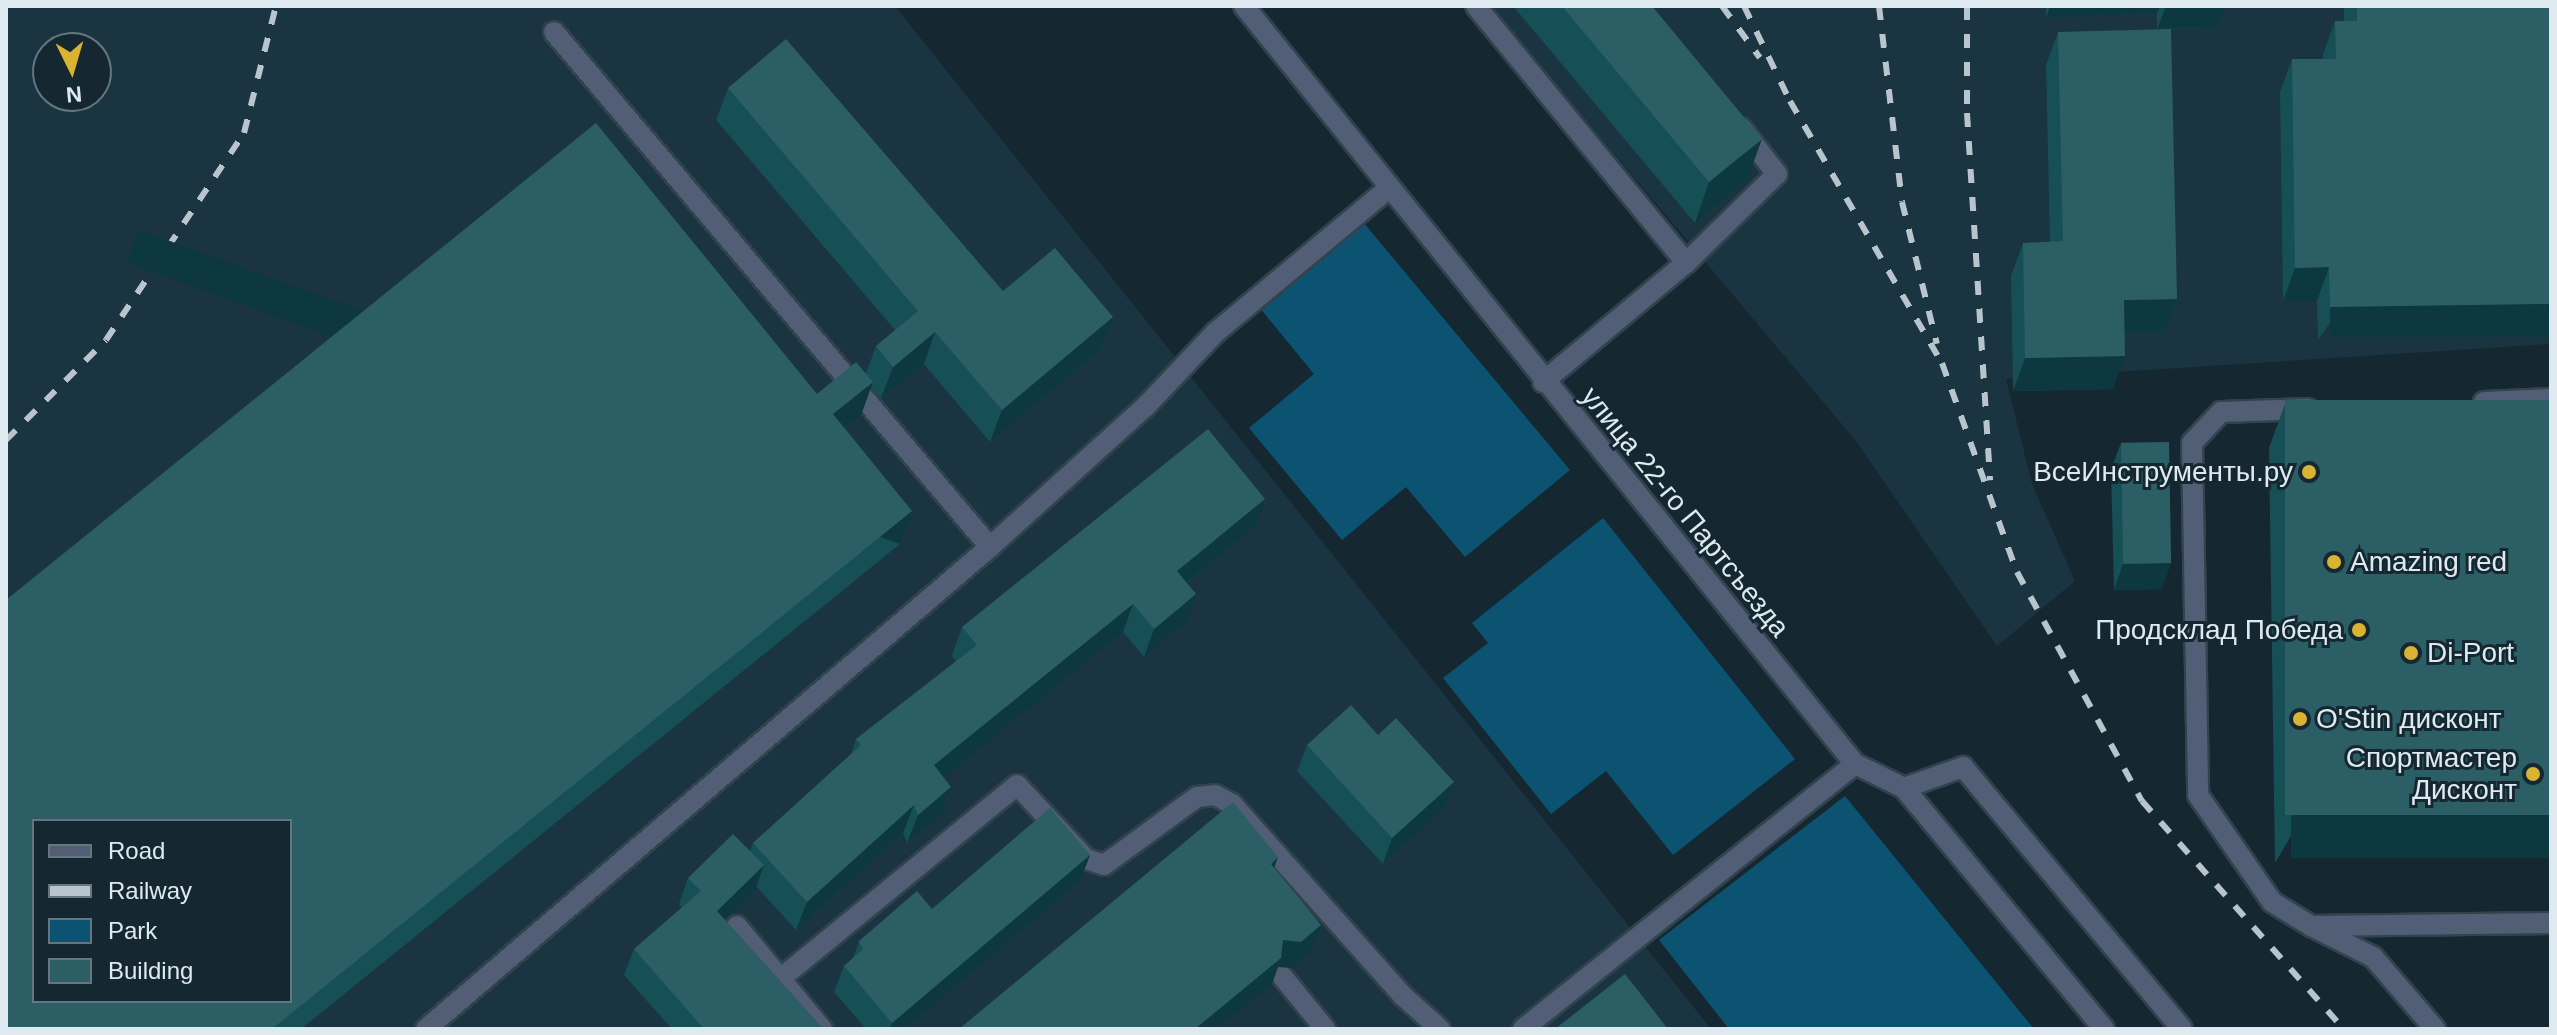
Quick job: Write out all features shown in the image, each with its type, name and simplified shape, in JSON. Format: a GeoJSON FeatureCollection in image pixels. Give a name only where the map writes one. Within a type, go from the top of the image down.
{"type":"FeatureCollection","features":[{"type":"Feature","properties":{"kind":"street","name":"улица 22-го Партсъезда"},"geometry":{"type":"LineString","coordinates":[[1244,6],[1543,382],[1855,764],[1904,788],[2104,1029]]}},
{"type":"Feature","properties":{"kind":"street"},"geometry":{"type":"LineString","coordinates":[[1476,6],[1686,263]]}},
{"type":"Feature","properties":{"kind":"street"},"geometry":{"type":"LineString","coordinates":[[554,32],[990,547]]}},
{"type":"Feature","properties":{"kind":"street"},"geometry":{"type":"LineString","coordinates":[[1543,382],[1686,263],[1777,174],[1729,114]]}},
{"type":"Feature","properties":{"kind":"street"},"geometry":{"type":"LineString","coordinates":[[426,1029],[990,547],[1145,407],[1215,333],[1388,189]]}},
{"type":"Feature","properties":{"kind":"street"},"geometry":{"type":"LineString","coordinates":[[2457,403],[2551,399]]}},
{"type":"Feature","properties":{"kind":"street"},"geometry":{"type":"LineString","coordinates":[[2331,408],[2221,412],[2192,443],[2198,795],[2272,902],[2311,926],[2373,957],[2435,1029]]}},
{"type":"Feature","properties":{"kind":"street"},"geometry":{"type":"LineString","coordinates":[[1523,1029],[1855,764]]}},
{"type":"Feature","properties":{"kind":"street"},"geometry":{"type":"LineString","coordinates":[[1904,788],[1963,767],[2182,1029]]}},
{"type":"Feature","properties":{"kind":"street"},"geometry":{"type":"LineString","coordinates":[[780,979],[1017,785],[1086,859],[1104,865],[1197,797],[1215,795],[1232,804],[1402,995],[1440,1029]]}},
{"type":"Feature","properties":{"kind":"street"},"geometry":{"type":"LineString","coordinates":[[2311,926],[2551,923]]}},
{"type":"Feature","properties":{"kind":"street"},"geometry":{"type":"LineString","coordinates":[[737,926],[822,1029]]}},
{"type":"Feature","properties":{"kind":"street"},"geometry":{"type":"LineString","coordinates":[[1282,976],[1325,1029]]}},
{"type":"Feature","properties":{"kind":"shaded area"},"geometry":{"type":"Polygon","coordinates":[[[6,6],[895,6],[1711,1029],[6,1029],[6,6]]]}},
{"type":"Feature","properties":{"kind":"shaded area"},"geometry":{"type":"Polygon","coordinates":[[[1490,6],[2551,6],[2551,344],[2006,379],[2032,484],[2075,581],[1997,646],[1856,441],[1490,6]]]}},
{"type":"Feature","properties":{"kind":"green space"},"geometry":{"type":"Polygon","coordinates":[[[1363,222],[1570,470],[1465,557],[1406,487],[1342,540],[1249,428],[1314,374],[1260,308],[1363,222]]]}},
{"type":"Feature","properties":{"kind":"green space"},"geometry":{"type":"Polygon","coordinates":[[[1603,518],[1795,759],[1673,855],[1606,771],[1551,814],[1443,678],[1488,643],[1472,623],[1603,518]]]}},
{"type":"Feature","properties":{"kind":"green space"},"geometry":{"type":"Polygon","coordinates":[[[1845,796],[2034,1029],[1729,1029],[1659,940],[1845,796]]]}},
{"type":"Feature","properties":{"kind":"building"},"geometry":{"type":"Polygon","coordinates":[[[1562,6],[1652,6],[1762,139],[1709,182],[1562,6]]]}},
{"type":"Feature","properties":{"kind":"building"},"geometry":{"type":"Polygon","coordinates":[[[2357,6],[2551,6],[2551,304],[2330,307],[2329,267],[2295,268],[2292,59],[2336,59],[2335,21],[2357,21],[2357,6]]]}},
{"type":"Feature","properties":{"kind":"building"},"geometry":{"type":"Polygon","coordinates":[[[2171,29],[2177,299],[2124,300],[2125,356],[2025,358],[2023,243],[2063,241],[2058,32],[2171,29]]]}},
{"type":"Feature","properties":{"kind":"building"},"geometry":{"type":"Polygon","coordinates":[[[786,39],[1003,291],[1055,248],[1113,317],[1002,410],[935,332],[893,367],[876,346],[918,311],[728,88],[786,39]]]}},
{"type":"Feature","properties":{"kind":"building"},"geometry":{"type":"Polygon","coordinates":[[[596,123],[817,394],[856,362],[873,382],[833,414],[912,511],[272,1029],[6,1029],[6,600],[596,123]]]}},
{"type":"Feature","properties":{"kind":"building","name":"Di-Port"},"geometry":{"type":"Polygon","coordinates":[[[2285,400],[2551,400],[2551,815],[2285,815],[2285,400]]]}},
{"type":"Feature","properties":{"kind":"building"},"geometry":{"type":"Polygon","coordinates":[[[1208,429],[1265,499],[1177,571],[1196,594],[1154,629],[1133,604],[934,765],[951,787],[918,815],[914,805],[807,902],[753,843],[861,745],[856,739],[977,645],[962,627],[1208,429]]]}},
{"type":"Feature","properties":{"kind":"building"},"geometry":{"type":"Polygon","coordinates":[[[2169,442],[2171,563],[2123,564],[2121,443],[2169,442]]]}},
{"type":"Feature","properties":{"kind":"building"},"geometry":{"type":"Polygon","coordinates":[[[1351,705],[1378,735],[1396,718],[1454,782],[1392,838],[1307,745],[1351,705]]]}},
{"type":"Feature","properties":{"kind":"building"},"geometry":{"type":"Polygon","coordinates":[[[1233,802],[1278,857],[1271,864],[1321,925],[1301,942],[1283,940],[1281,958],[1195,1029],[959,1029],[1233,802]]]}},
{"type":"Feature","properties":{"kind":"building"},"geometry":{"type":"Polygon","coordinates":[[[1050,808],[1090,855],[892,1023],[844,966],[863,949],[859,941],[917,891],[932,909],[1050,808]]]}},
{"type":"Feature","properties":{"kind":"building"},"geometry":{"type":"Polygon","coordinates":[[[733,834],[764,865],[717,911],[823,1029],[704,1029],[634,949],[701,891],[688,878],[733,834]]]}},
{"type":"Feature","properties":{"kind":"building"},"geometry":{"type":"Polygon","coordinates":[[[1625,974],[1668,1029],[1555,1029],[1625,974]]]}},
{"type":"Feature","properties":{"kind":"railway"},"geometry":{"type":"LineString","coordinates":[[6,440],[106,340],[244,133],[276,6]]}},
{"type":"Feature","properties":{"kind":"railway"},"geometry":{"type":"LineString","coordinates":[[1722,6],[1760,58]]}},
{"type":"Feature","properties":{"kind":"railway"},"geometry":{"type":"LineString","coordinates":[[1744,6],[1790,101],[1942,363],[2017,572],[2142,801],[2344,1029]]}},
{"type":"Feature","properties":{"kind":"railway"},"geometry":{"type":"LineString","coordinates":[[1879,6],[1902,202],[1937,344]]}},
{"type":"Feature","properties":{"kind":"railway"},"geometry":{"type":"LineString","coordinates":[[1967,6],[1967,113],[1990,480]]}},
{"type":"Feature","properties":{"kind":"place","name":"ВсеИнструменты.ру"},"geometry":{"type":"Point","coordinates":[2309,472]}},
{"type":"Feature","properties":{"kind":"place","name":"Amazing red"},"geometry":{"type":"Point","coordinates":[2334,562]}},
{"type":"Feature","properties":{"kind":"place","name":"Продсклад Победа"},"geometry":{"type":"Point","coordinates":[2359,630]}},
{"type":"Feature","properties":{"kind":"place","name":"Di-Port"},"geometry":{"type":"Point","coordinates":[2411,653]}},
{"type":"Feature","properties":{"kind":"place","name":"O'Stin дисконт"},"geometry":{"type":"Point","coordinates":[2300,719]}},
{"type":"Feature","properties":{"kind":"place","name":"Спортмастер Дисконт"},"geometry":{"type":"Point","coordinates":[2533,774]}}]}
